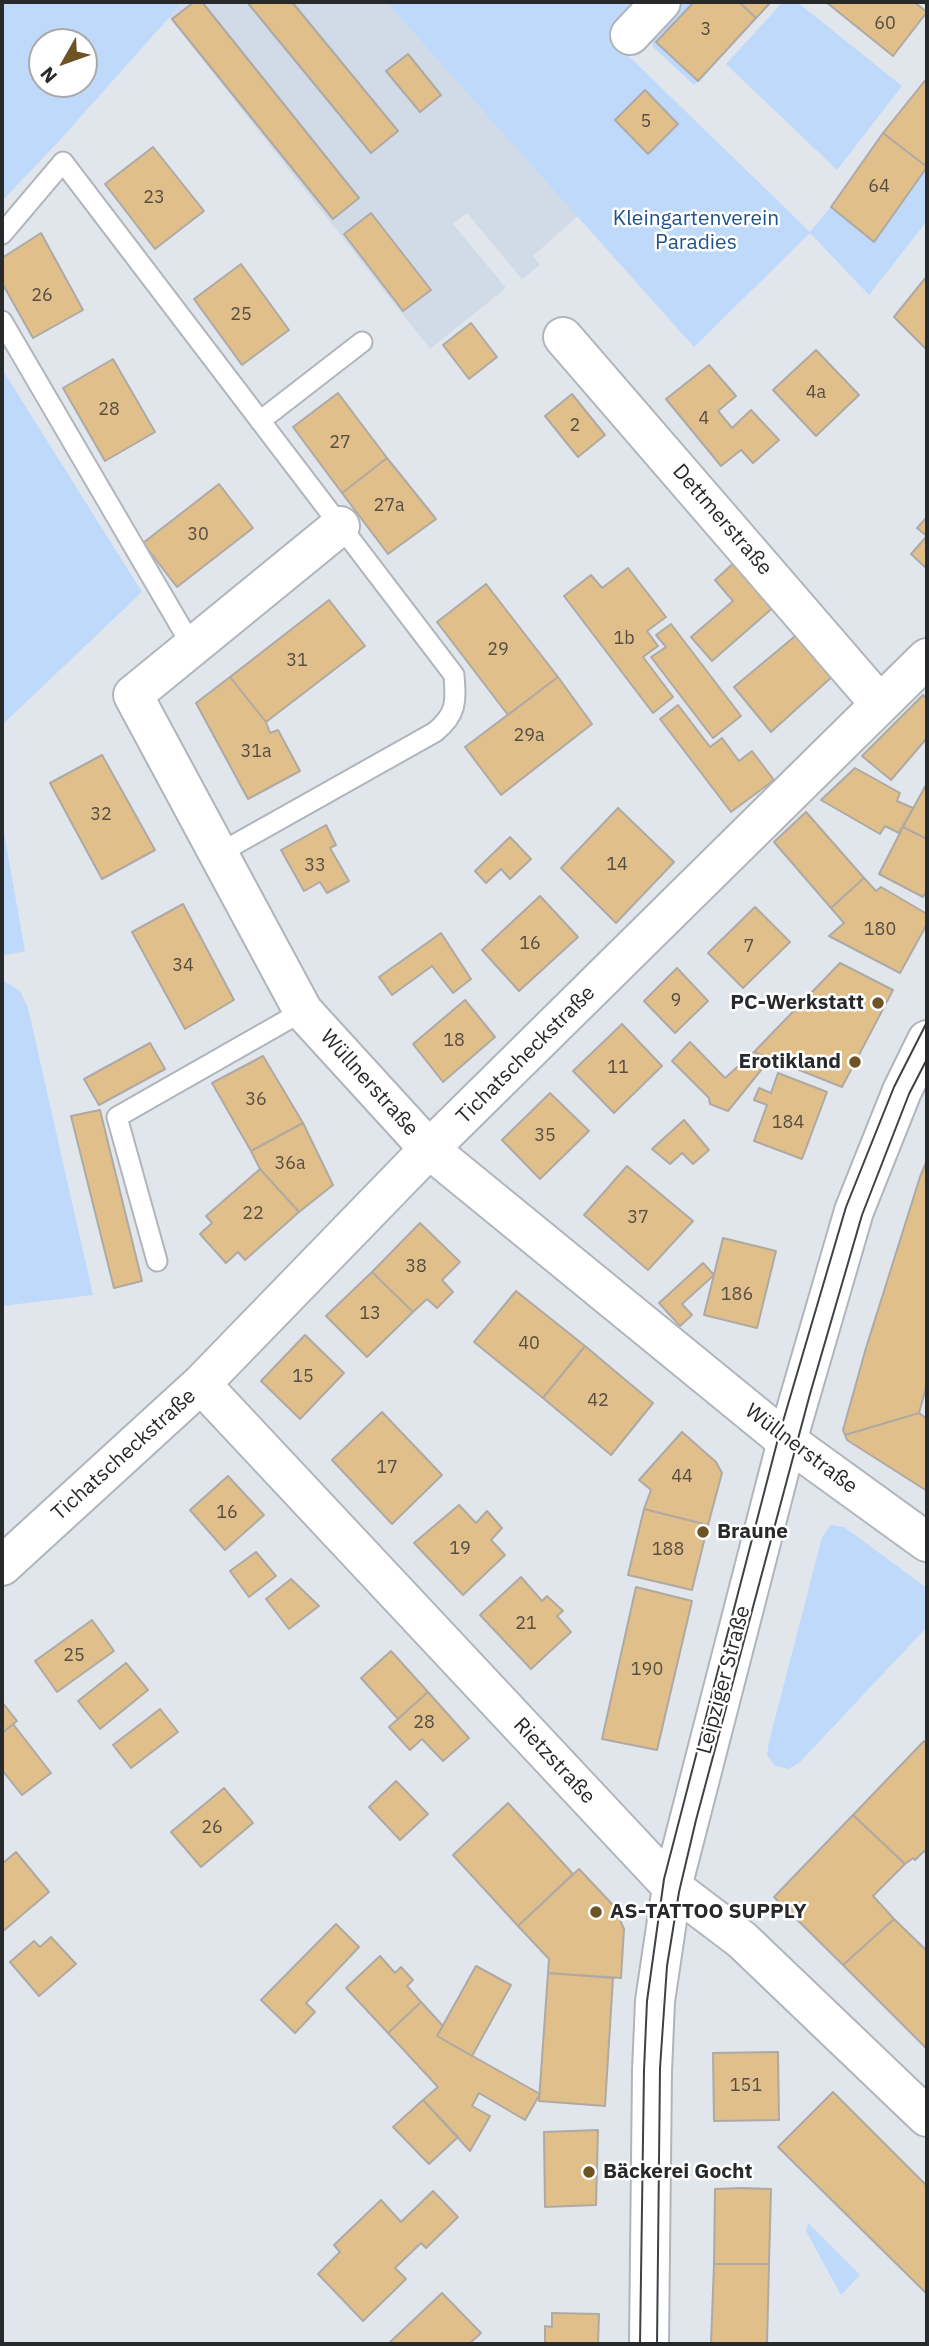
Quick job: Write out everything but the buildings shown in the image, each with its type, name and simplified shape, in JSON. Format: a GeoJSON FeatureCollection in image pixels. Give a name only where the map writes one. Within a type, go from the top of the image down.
{"type":"FeatureCollection","features":[{"type":"Feature","properties":{"kind":"street"},"geometry":{"type":"LineString","coordinates":[[631,35],[661,2]]}},
{"type":"Feature","properties":{"kind":"street","name":"Dettmerstraße"},"geometry":{"type":"LineString","coordinates":[[564,337],[880,704]]}},
{"type":"Feature","properties":{"kind":"street","name":"Wüllnerstraße"},"geometry":{"type":"LineString","coordinates":[[340,526],[133,695],[303,1011],[429,1149],[787,1441],[927,1542]]}},
{"type":"Feature","properties":{"kind":"street","name":"Tichatscheckstraße"},"geometry":{"type":"LineString","coordinates":[[2,1566],[201,1384],[429,1149],[927,658]]}},
{"type":"Feature","properties":{"kind":"street","name":"Leipziger Straße"},"geometry":{"type":"LineString","coordinates":[[649,2344],[652,2059],[655,2001],[672,1887],[787,1441],[854,1211],[902,1091],[927,1040]]}},
{"type":"Feature","properties":{"kind":"street","name":"Rietzstraße"},"geometry":{"type":"LineString","coordinates":[[201,1384],[672,1887],[742,1940],[927,2117]]}},
{"type":"Feature","properties":{"kind":"lane"},"geometry":{"type":"LineString","coordinates":[[2,234],[62,162],[454,675],[454,712],[435,732],[218,854]]}},
{"type":"Feature","properties":{"kind":"lane"},"geometry":{"type":"LineString","coordinates":[[2,321],[192,646]]}},
{"type":"Feature","properties":{"kind":"lane"},"geometry":{"type":"LineString","coordinates":[[260,421],[362,342]]}},
{"type":"Feature","properties":{"kind":"lane"},"geometry":{"type":"LineString","coordinates":[[157,1261],[117,1117],[303,1011]]}},
{"type":"Feature","properties":{"kind":"shaded area"},"geometry":{"type":"Polygon","coordinates":[[[184,2],[386,2],[578,216],[533,256],[540,265],[522,279],[467,213],[453,224],[506,288],[430,349],[169,17],[184,2]]]}},
{"type":"Feature","properties":{"kind":"green space"},"geometry":{"type":"Polygon","coordinates":[[[2,2],[183,2],[98,97],[98,28],[28,28],[28,98],[97,98],[2,201],[2,2]]]}},
{"type":"Feature","properties":{"kind":"green space","name":"Kleingartenverein Paradies"},"geometry":{"type":"Polygon","coordinates":[[[386,2],[638,2],[608,36],[810,232],[831,207],[874,242],[927,167],[927,221],[869,295],[810,233],[694,347],[386,2]]]}},
{"type":"Feature","properties":{"kind":"green space"},"geometry":{"type":"Polygon","coordinates":[[[677,2],[694,2],[657,42],[698,81],[694,85],[653,47],[650,30],[677,2]]]}},
{"type":"Feature","properties":{"kind":"green space"},"geometry":{"type":"Polygon","coordinates":[[[797,2],[902,86],[837,170],[726,64],[782,3],[797,2]]]}},
{"type":"Feature","properties":{"kind":"green space"},"geometry":{"type":"Polygon","coordinates":[[[2,369],[142,592],[2,725],[2,369]]]}},
{"type":"Feature","properties":{"kind":"green space"},"geometry":{"type":"Polygon","coordinates":[[[2,821],[25,951],[2,956],[2,821]]]}},
{"type":"Feature","properties":{"kind":"green space"},"geometry":{"type":"Polygon","coordinates":[[[2,980],[20,991],[28,1008],[93,1295],[2,1306],[2,980]]]}},
{"type":"Feature","properties":{"kind":"green space"},"geometry":{"type":"Polygon","coordinates":[[[831,1525],[844,1527],[927,1588],[927,1627],[799,1763],[788,1769],[774,1765],[767,1755],[769,1742],[822,1537],[831,1525]]]}},
{"type":"Feature","properties":{"kind":"green space"},"geometry":{"type":"Polygon","coordinates":[[[808,2223],[860,2275],[841,2295],[806,2231],[808,2223]]]}},
{"type":"Feature","properties":{"kind":"tram line"},"geometry":{"type":"LineString","coordinates":[[640,2344],[647,2001],[664,1879],[779,1435],[846,1207],[894,1087],[927,1022]]}},
{"type":"Feature","properties":{"kind":"tram line"},"geometry":{"type":"LineString","coordinates":[[657,2344],[660,2068],[667,1966],[679,1892],[810,1394],[862,1215],[909,1094],[927,1059]]}},
{"type":"Feature","properties":{"kind":"place","name":"PC-Werkstatt"},"geometry":{"type":"Point","coordinates":[878,1003]}},
{"type":"Feature","properties":{"kind":"place","name":"Erotikland"},"geometry":{"type":"Point","coordinates":[855,1062]}},
{"type":"Feature","properties":{"kind":"place","name":"Braune"},"geometry":{"type":"Point","coordinates":[703,1532]}},
{"type":"Feature","properties":{"kind":"place","name":"AS-TATTOO SUPPLY"},"geometry":{"type":"Point","coordinates":[596,1912]}},
{"type":"Feature","properties":{"kind":"place","name":"Bäckerei Gocht"},"geometry":{"type":"Point","coordinates":[589,2172]}}]}
